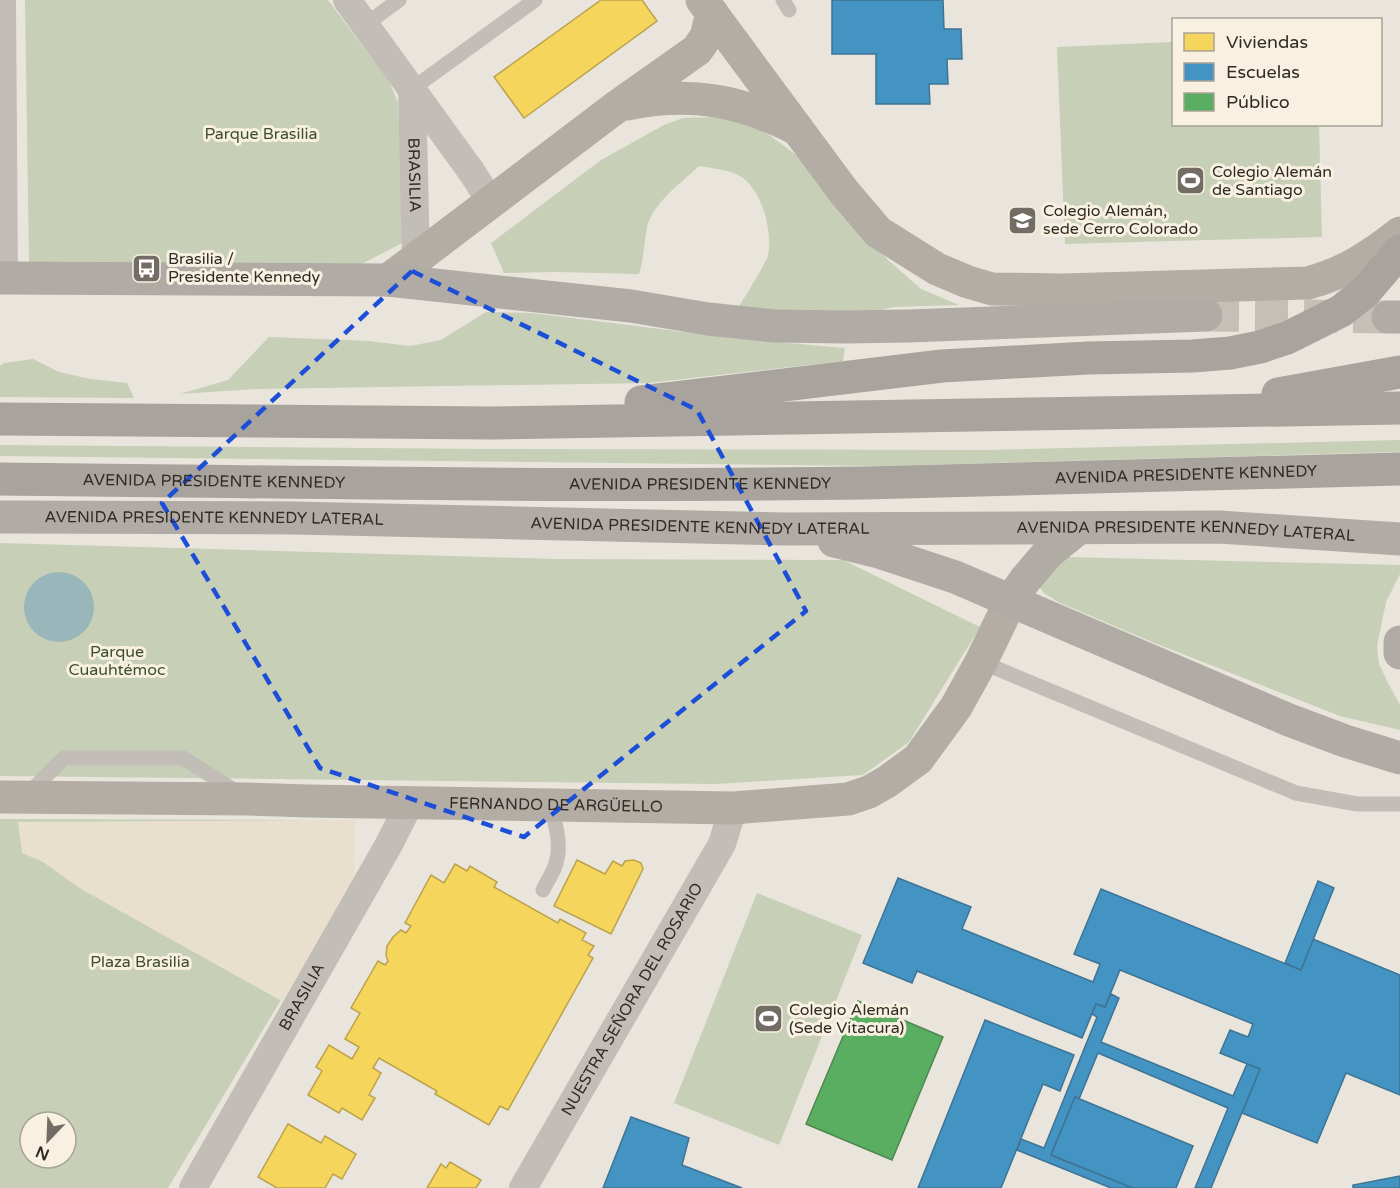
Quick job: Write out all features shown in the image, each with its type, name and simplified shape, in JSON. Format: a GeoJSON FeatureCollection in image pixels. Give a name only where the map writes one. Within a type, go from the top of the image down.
{"type":"FeatureCollection","features":[{"type":"Feature","properties":{"kind":"highway"},"geometry":{"type":"LineString","coordinates":[[491,423],[621,404],[942,366],[1230,353],[1260,347],[1287,338],[1341,311],[1365,292],[1400,251]]}},
{"type":"Feature","properties":{"kind":"highway"},"geometry":{"type":"LineString","coordinates":[[1182,412],[1400,372]]}},
{"type":"Feature","properties":{"kind":"highway"},"geometry":{"type":"LineString","coordinates":[[0,419],[491,423],[1400,408]]}},
{"type":"Feature","properties":{"kind":"highway","name":"AVENIDA PRESIDENTE KENNEDY"},"geometry":{"type":"LineString","coordinates":[[0,479],[385,484],[868,483],[1400,469]]}},
{"type":"Feature","properties":{"kind":"main road"},"geometry":{"type":"LineString","coordinates":[[2,278],[388,280],[595,302],[708,319],[774,326],[888,327],[1206,315]]}},
{"type":"Feature","properties":{"kind":"main road","name":"AVENIDA PRESIDENTE KENNEDY LATERAL"},"geometry":{"type":"LineString","coordinates":[[0,517],[294,518],[784,529],[1219,527],[1400,539]]}},
{"type":"Feature","properties":{"kind":"main road"},"geometry":{"type":"LineString","coordinates":[[1011,600],[1048,553],[1079,528]]}},
{"type":"Feature","properties":{"kind":"main road"},"geometry":{"type":"LineString","coordinates":[[784,529],[879,552],[954,577],[1289,720],[1400,758]]}},
{"type":"Feature","properties":{"kind":"main road"},"geometry":{"type":"LineString","coordinates":[[1400,642],[1400,653]]}},
{"type":"Feature","properties":{"kind":"street"},"geometry":{"type":"LineString","coordinates":[[2,0],[2,278]]}},
{"type":"Feature","properties":{"kind":"street","name":"BRASILIA"},"geometry":{"type":"LineString","coordinates":[[347,0],[491,202]]}},
{"type":"Feature","properties":{"kind":"street"},"geometry":{"type":"LineString","coordinates":[[388,280],[619,105],[697,50],[706,37],[707,7]]}},
{"type":"Feature","properties":{"kind":"street"},"geometry":{"type":"LineString","coordinates":[[707,7],[844,192],[878,232],[937,269],[968,282],[992,289],[1063,290],[1308,283],[1343,272],[1400,233]]}},
{"type":"Feature","properties":{"kind":"street","name":"BRASILIA"},"geometry":{"type":"LineString","coordinates":[[412,89],[416,259]]}},
{"type":"Feature","properties":{"kind":"street"},"geometry":{"type":"LineString","coordinates":[[619,105],[670,98],[714,100],[748,108],[797,129]]}},
{"type":"Feature","properties":{"kind":"street","name":"FERNANDO DE ARGÜELLO"},"geometry":{"type":"LineString","coordinates":[[13,797],[732,808],[848,799],[888,782],[918,759],[956,707],[1011,600]]}},
{"type":"Feature","properties":{"kind":"street","name":"BRASILIA"},"geometry":{"type":"LineString","coordinates":[[193,1188],[388,846],[410,803]]}},
{"type":"Feature","properties":{"kind":"street","name":"NUESTRA SEÑORA DEL ROSARIO"},"geometry":{"type":"LineString","coordinates":[[523,1188],[722,844],[732,808]]}},
{"type":"Feature","properties":{"kind":"lane"},"geometry":{"type":"LineString","coordinates":[[365,25],[399,0]]}},
{"type":"Feature","properties":{"kind":"lane"},"geometry":{"type":"LineString","coordinates":[[412,89],[535,0]]}},
{"type":"Feature","properties":{"kind":"lane"},"geometry":{"type":"LineString","coordinates":[[981,662],[1296,793],[1357,804],[1400,804]]}},
{"type":"Feature","properties":{"kind":"lane"},"geometry":{"type":"LineString","coordinates":[[543,890],[556,865],[559,850],[551,805]]}},
{"type":"Feature","properties":{"kind":"highlighted area"},"geometry":{"type":"Polygon","coordinates":[[[412,271],[697,410],[806,611],[524,837],[320,768],[162,503],[412,271]]]}},
{"type":"Feature","properties":{"kind":"green space","name":"Parque Brasilia"},"geometry":{"type":"Polygon","coordinates":[[[25,0],[328,0],[389,81],[398,103],[404,242],[352,269],[29,263],[25,0]]]}},
{"type":"Feature","properties":{"kind":"green space","name":"Colegio Alemán de Santiago"},"geometry":{"type":"Polygon","coordinates":[[[1172,42],[1172,126],[1319,126],[1322,237],[1065,244],[1057,47],[1172,42]]]}},
{"type":"Feature","properties":{"kind":"green space"},"geometry":{"type":"Polygon","coordinates":[[[716,117],[757,126],[803,160],[888,260],[921,289],[959,305],[893,307],[859,316],[738,308],[768,256],[769,235],[764,212],[748,182],[740,176],[699,166],[662,201],[650,218],[639,274],[504,273],[491,243],[601,160],[664,125],[683,118],[716,117]]]}},
{"type":"Feature","properties":{"kind":"green space"},"geometry":{"type":"Polygon","coordinates":[[[486,312],[532,313],[732,338],[845,348],[843,361],[648,383],[257,389],[180,394],[228,380],[269,337],[369,341],[410,346],[441,340],[486,312]]]}},
{"type":"Feature","properties":{"kind":"green space"},"geometry":{"type":"Polygon","coordinates":[[[33,359],[59,372],[90,379],[127,383],[134,398],[0,397],[0,366],[4,363],[33,359]]]}},
{"type":"Feature","properties":{"kind":"green space"},"geometry":{"type":"Polygon","coordinates":[[[1400,440],[1400,452],[880,466],[0,456],[0,445],[984,450],[1400,440]]]}},
{"type":"Feature","properties":{"kind":"green space","name":"Parque Cuauhtémoc"},"geometry":{"type":"Polygon","coordinates":[[[0,543],[556,559],[843,560],[980,627],[909,742],[863,775],[715,784],[0,776],[0,543]]]}},
{"type":"Feature","properties":{"kind":"green space"},"geometry":{"type":"Polygon","coordinates":[[[1067,557],[1400,565],[1400,574],[1386,602],[1377,646],[1379,664],[1400,705],[1400,730],[1340,716],[1152,642],[1058,602],[1044,593],[1037,584],[1067,557]]]}},
{"type":"Feature","properties":{"kind":"green space","name":"Plaza Brasilia"},"geometry":{"type":"Polygon","coordinates":[[[0,819],[302,820],[341,900],[168,1188],[0,1188],[0,819]]]}},
{"type":"Feature","properties":{"kind":"green space","name":"Colegio Alemán (Sede Vitacura)"},"geometry":{"type":"Polygon","coordinates":[[[757,893],[862,935],[779,1145],[674,1103],[757,893]]]}},
{"type":"Feature","properties":{"kind":"shaded area"},"geometry":{"type":"Polygon","coordinates":[[[355,820],[354,886],[287,1004],[81,889],[43,862],[22,853],[18,822],[355,820]]]}},
{"type":"Feature","properties":{"kind":"water"},"geometry":{"type":"Polygon","coordinates":[[[52,572],[66,572],[79,577],[89,587],[94,607],[89,627],[79,637],[66,642],[52,642],[39,637],[29,627],[24,614],[24,600],[29,587],[39,577],[52,572]]]}},
{"type":"Feature","properties":{"kind":"building: Viviendas"},"geometry":{"type":"Polygon","coordinates":[[[601,0],[642,0],[657,21],[524,118],[494,77],[601,0]]]}},
{"type":"Feature","properties":{"kind":"building: Viviendas"},"geometry":{"type":"Polygon","coordinates":[[[577,860],[605,874],[613,861],[622,866],[625,861],[634,860],[641,863],[643,869],[611,934],[554,906],[577,860]]]}},
{"type":"Feature","properties":{"kind":"building: Viviendas"},"geometry":{"type":"Polygon","coordinates":[[[455,864],[467,871],[470,866],[497,882],[494,887],[558,923],[560,919],[586,933],[582,940],[594,946],[588,955],[593,958],[508,1110],[500,1106],[489,1125],[435,1094],[437,1091],[379,1058],[373,1068],[381,1073],[369,1095],[375,1098],[362,1120],[342,1108],[339,1113],[308,1095],[322,1071],[316,1067],[329,1045],[352,1059],[359,1047],[345,1039],[360,1013],[351,1008],[378,961],[385,965],[388,961],[387,946],[393,937],[401,930],[406,933],[411,926],[405,923],[431,875],[444,883],[455,864]]]}},
{"type":"Feature","properties":{"kind":"building: Viviendas"},"geometry":{"type":"Polygon","coordinates":[[[288,1124],[321,1143],[325,1136],[356,1154],[342,1179],[333,1174],[325,1188],[277,1188],[258,1177],[288,1124]]]}},
{"type":"Feature","properties":{"kind":"building: Viviendas"},"geometry":{"type":"Polygon","coordinates":[[[450,1162],[481,1180],[476,1188],[427,1188],[441,1164],[446,1168],[450,1162]]]}},
{"type":"Feature","properties":{"kind":"building: Escuelas"},"geometry":{"type":"Polygon","coordinates":[[[832,0],[943,0],[944,29],[961,29],[962,59],[947,59],[948,84],[929,84],[930,104],[876,104],[876,54],[832,54],[832,0]]]}},
{"type":"Feature","properties":{"kind":"building: Escuelas"},"geometry":{"type":"Polygon","coordinates":[[[898,878],[971,907],[962,929],[1093,982],[1100,964],[1074,954],[1101,889],[1301,970],[1313,939],[1400,975],[1400,1095],[1346,1073],[1317,1143],[1242,1113],[1260,1069],[1220,1053],[1230,1030],[1248,1037],[1253,1024],[1120,970],[1105,1007],[1096,1004],[1082,1038],[917,971],[912,983],[863,963],[898,878]]]}},
{"type":"Feature","properties":{"kind":"building: Escuelas"},"geometry":{"type":"Polygon","coordinates":[[[1318,881],[1334,888],[1301,970],[1285,963],[1318,881]]]}},
{"type":"Feature","properties":{"kind":"building: Escuelas"},"geometry":{"type":"Polygon","coordinates":[[[1111,994],[1119,998],[1101,1042],[1233,1096],[1247,1064],[1260,1069],[1211,1188],[1195,1188],[1228,1108],[1098,1053],[1079,1099],[1075,1097],[1051,1155],[1133,1188],[1111,1188],[1017,1150],[1021,1139],[1044,1148],[1097,1017],[1092,1014],[1096,1004],[1105,1007],[1111,994]]]}},
{"type":"Feature","properties":{"kind":"building: Escuelas"},"geometry":{"type":"Polygon","coordinates":[[[985,1020],[1074,1055],[1060,1091],[1043,1084],[1001,1188],[918,1188],[985,1020]]]}},
{"type":"Feature","properties":{"kind":"building: Escuelas"},"geometry":{"type":"Polygon","coordinates":[[[1075,1097],[1193,1146],[1176,1188],[1133,1188],[1051,1155],[1075,1097]]]}},
{"type":"Feature","properties":{"kind":"building: Escuelas"},"geometry":{"type":"Polygon","coordinates":[[[631,1117],[689,1138],[682,1165],[742,1188],[603,1188],[631,1117]]]}},
{"type":"Feature","properties":{"kind":"building: Escuelas"},"geometry":{"type":"Polygon","coordinates":[[[1400,1176],[1400,1188],[1353,1188],[1353,1185],[1400,1176]]]}},
{"type":"Feature","properties":{"kind":"building: Público","name":"Colegio Alemán (Sede Vitacura)"},"geometry":{"type":"Polygon","coordinates":[[[858,1001],[943,1037],[892,1160],[806,1124],[858,1001]]]}},
{"type":"Feature","properties":{"kind":"tunnel"},"geometry":{"type":"LineString","coordinates":[[1206,315],[1388,317]]}},
{"type":"Feature","properties":{"kind":"place","name":"Colegio Alemán de Santiago"},"geometry":{"type":"Point","coordinates":[1191,181]}},
{"type":"Feature","properties":{"kind":"place","name":"Colegio Alemán, sede Cerro Colorado"},"geometry":{"type":"Point","coordinates":[1022,220]}},
{"type":"Feature","properties":{"kind":"place","name":"Brasilia / Presidente Kennedy"},"geometry":{"type":"Point","coordinates":[147,268]}},
{"type":"Feature","properties":{"kind":"place","name":"Colegio Alemán (Sede Vitacura)"},"geometry":{"type":"Point","coordinates":[768,1019]}}]}
